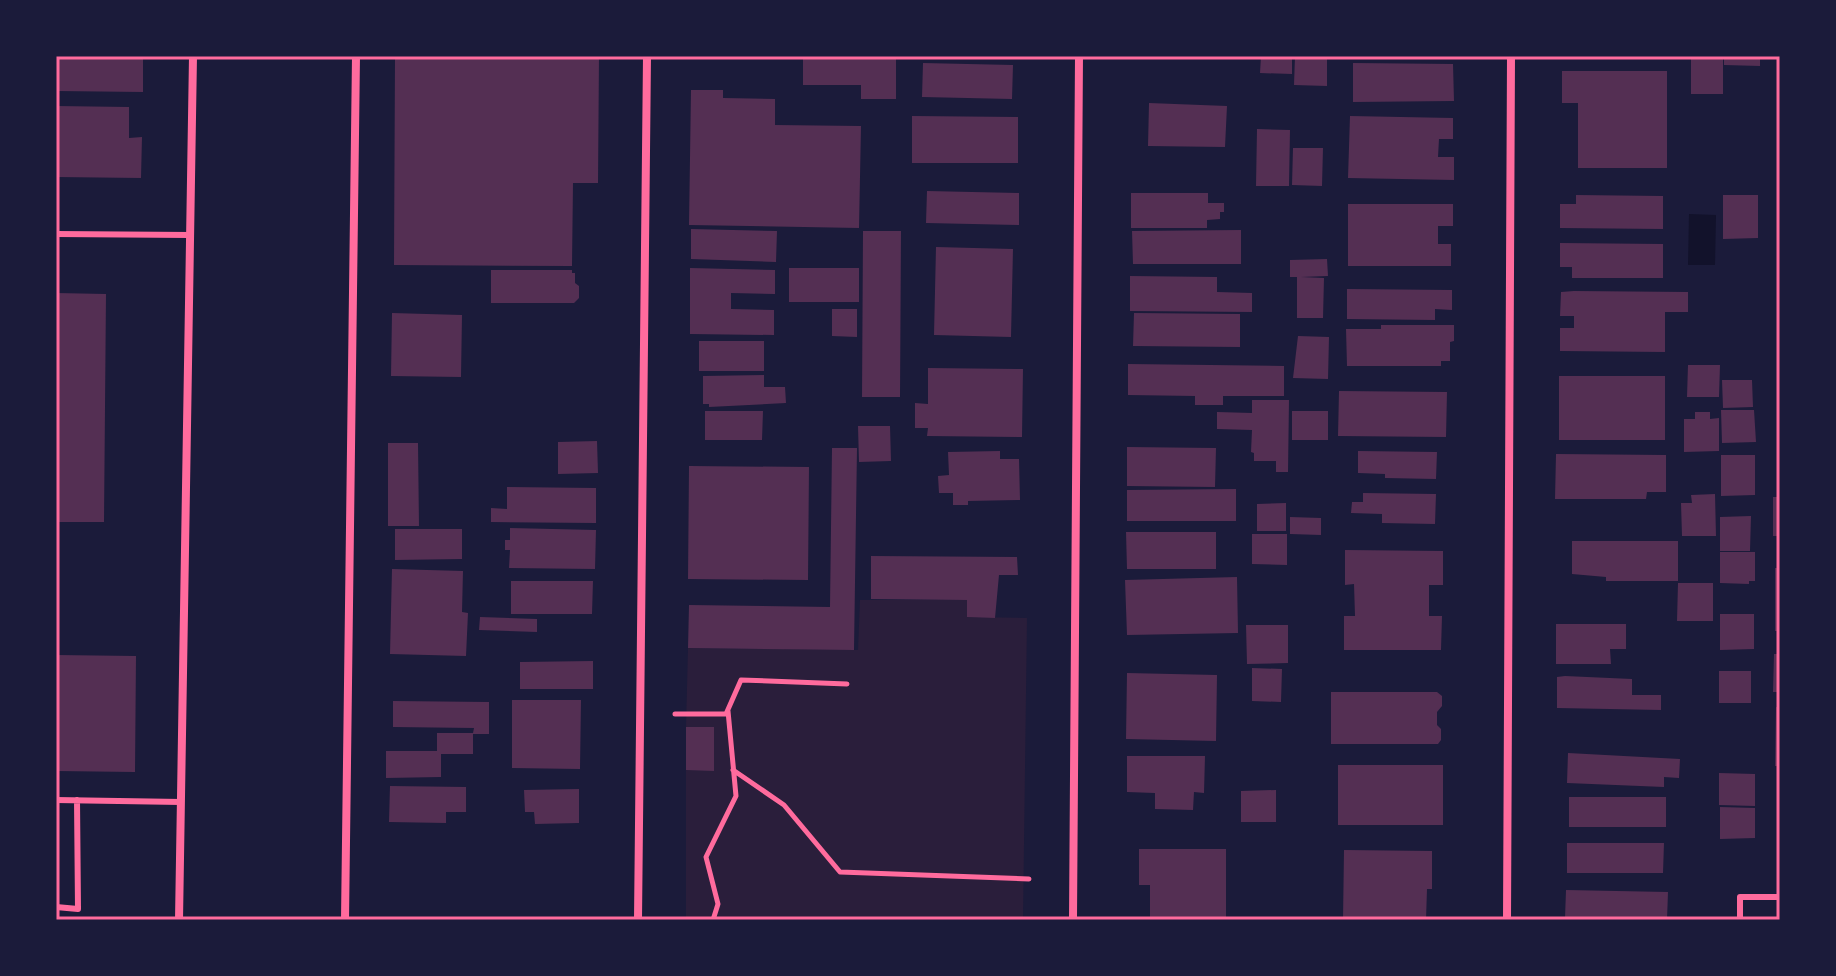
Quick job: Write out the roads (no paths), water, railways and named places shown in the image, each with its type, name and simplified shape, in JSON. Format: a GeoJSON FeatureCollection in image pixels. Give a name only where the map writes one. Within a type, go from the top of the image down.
{"type":"FeatureCollection","features":[{"type":"Feature","properties":{"kind":"street"},"geometry":{"type":"LineString","coordinates":[[179,920],[193,56]]}},
{"type":"Feature","properties":{"kind":"street"},"geometry":{"type":"LineString","coordinates":[[345,920],[356,56]]}},
{"type":"Feature","properties":{"kind":"street"},"geometry":{"type":"LineString","coordinates":[[638,920],[647,56]]}},
{"type":"Feature","properties":{"kind":"street"},"geometry":{"type":"LineString","coordinates":[[1073,920],[1079,56]]}},
{"type":"Feature","properties":{"kind":"street"},"geometry":{"type":"LineString","coordinates":[[1507,920],[1511,56]]}},
{"type":"Feature","properties":{"kind":"lane"},"geometry":{"type":"LineString","coordinates":[[56,234],[190,235]]}},
{"type":"Feature","properties":{"kind":"lane"},"geometry":{"type":"LineString","coordinates":[[56,800],[181,802]]}},
{"type":"Feature","properties":{"kind":"lane"},"geometry":{"type":"LineString","coordinates":[[56,907],[78,909],[77,800]]}},
{"type":"Feature","properties":{"kind":"lane"},"geometry":{"type":"LineString","coordinates":[[1740,920],[1740,897],[1780,897]]}}]}
